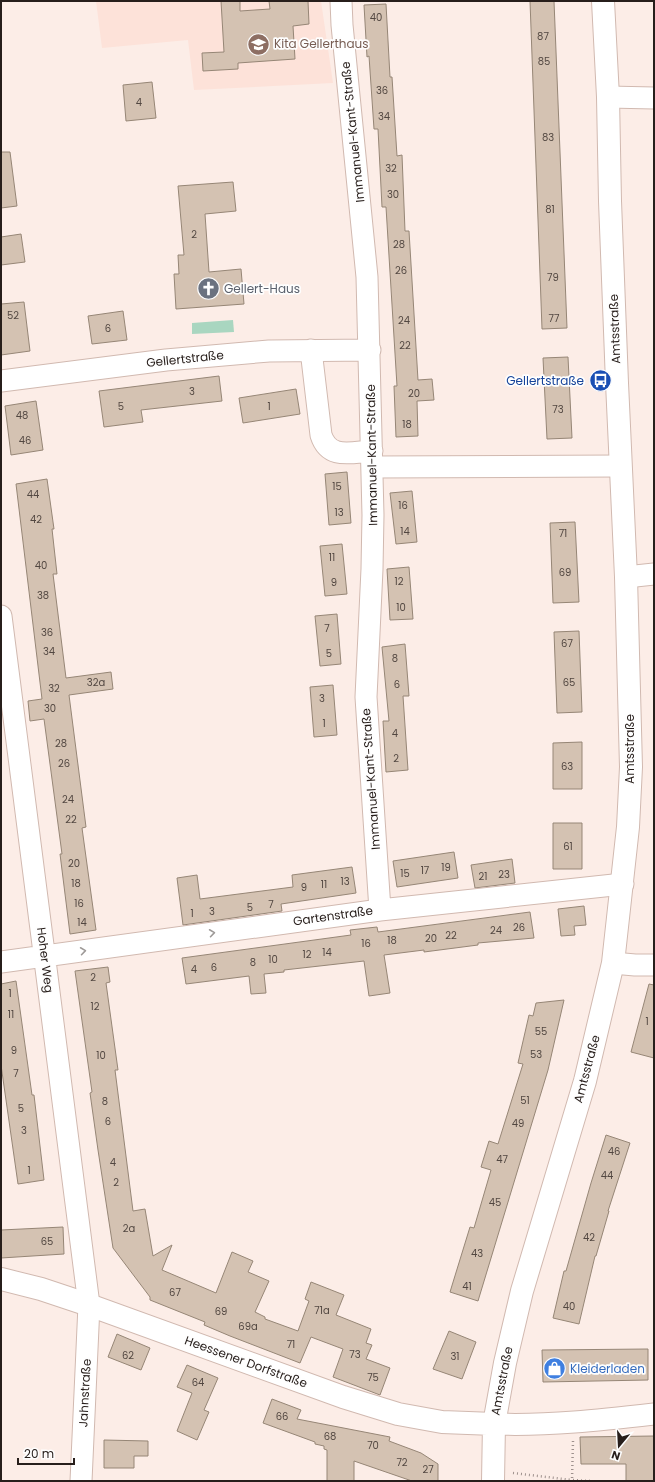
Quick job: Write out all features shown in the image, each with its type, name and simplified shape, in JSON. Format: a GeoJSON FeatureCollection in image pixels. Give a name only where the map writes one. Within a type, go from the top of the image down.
{"type":"FeatureCollection","features":[{"type":"Feature","properties":{"kind":"street","name":"Immanuel-Kant-Straße"},"geometry":{"type":"LineString","coordinates":[[342,1],[342,25],[367,277],[373,459],[372,569],[366,697],[380,910]]}},
{"type":"Feature","properties":{"kind":"street","name":"Amtsstraße"},"geometry":{"type":"LineString","coordinates":[[493,1476],[494,1424],[505,1363],[522,1291],[584,1082],[613,963],[623,884],[628,827],[631,767],[626,578],[620,466],[610,202],[608,97],[603,1]]}},
{"type":"Feature","properties":{"kind":"street"},"geometry":{"type":"LineString","coordinates":[[608,97],[654,98]]}},
{"type":"Feature","properties":{"kind":"street"},"geometry":{"type":"LineString","coordinates":[[311,350],[321,434],[325,445],[330,450],[373,459],[620,466]]}},
{"type":"Feature","properties":{"kind":"street","name":"Gellertstraße"},"geometry":{"type":"LineString","coordinates":[[1,380],[166,360],[269,351],[370,350]]}},
{"type":"Feature","properties":{"kind":"street"},"geometry":{"type":"LineString","coordinates":[[626,578],[654,574]]}},
{"type":"Feature","properties":{"kind":"street","name":"Hoher Weg"},"geometry":{"type":"LineString","coordinates":[[1,616],[89,1305]]}},
{"type":"Feature","properties":{"kind":"street","name":"Gartenstraße"},"geometry":{"type":"LineString","coordinates":[[1,962],[380,910],[623,884]]}},
{"type":"Feature","properties":{"kind":"street"},"geometry":{"type":"LineString","coordinates":[[613,963],[654,965]]}},
{"type":"Feature","properties":{"kind":"street","name":"Heessener Dorfstraße"},"geometry":{"type":"LineString","coordinates":[[1,1280],[41,1289],[89,1305],[343,1397],[398,1414],[442,1422],[494,1424]]}},
{"type":"Feature","properties":{"kind":"street","name":"Jahnstraße"},"geometry":{"type":"LineString","coordinates":[[81,1481],[89,1305]]}},
{"type":"Feature","properties":{"kind":"street"},"geometry":{"type":"LineString","coordinates":[[494,1424],[521,1425],[573,1422],[654,1414]]}},
{"type":"Feature","properties":{"kind":"path"},"geometry":{"type":"LineString","coordinates":[[572,1480],[573,1438]]}},
{"type":"Feature","properties":{"kind":"path"},"geometry":{"type":"LineString","coordinates":[[493,1476],[592,1481]]}},
{"type":"Feature","properties":{"kind":"shaded area","name":"Kita Gellerthaus"},"geometry":{"type":"Polygon","coordinates":[[[96,1],[321,1],[333,83],[194,90],[188,40],[102,48],[96,1]]]}},
{"type":"Feature","properties":{"kind":"green space"},"geometry":{"type":"Polygon","coordinates":[[[233,320],[234,332],[192,334],[192,323],[233,320]]]}},
{"type":"Feature","properties":{"kind":"building"},"geometry":{"type":"Polygon","coordinates":[[[221,1],[240,1],[240,11],[270,9],[269,1],[308,1],[309,24],[293,26],[295,59],[238,63],[238,69],[203,71],[202,53],[224,52],[221,1]]]}},
{"type":"Feature","properties":{"kind":"building"},"geometry":{"type":"Polygon","coordinates":[[[530,1],[554,1],[567,328],[542,329],[530,1]]]}},
{"type":"Feature","properties":{"kind":"building"},"geometry":{"type":"Polygon","coordinates":[[[386,4],[390,77],[392,77],[397,156],[402,155],[405,231],[409,231],[418,380],[432,379],[434,400],[417,401],[418,436],[396,437],[394,386],[397,386],[386,207],[382,207],[378,129],[374,129],[369,56],[367,57],[364,5],[386,4]]]}},
{"type":"Feature","properties":{"kind":"building"},"geometry":{"type":"Polygon","coordinates":[[[152,82],[156,118],[126,121],[123,85],[152,82]]]}},
{"type":"Feature","properties":{"kind":"building"},"geometry":{"type":"Polygon","coordinates":[[[1,152],[10,152],[17,206],[1,208],[1,152]]]}},
{"type":"Feature","properties":{"kind":"building"},"geometry":{"type":"Polygon","coordinates":[[[233,182],[236,211],[205,214],[209,272],[241,269],[244,304],[176,309],[174,274],[179,274],[178,255],[184,255],[178,186],[233,182]]]}},
{"type":"Feature","properties":{"kind":"building"},"geometry":{"type":"Polygon","coordinates":[[[21,234],[25,262],[1,265],[1,237],[21,234]]]}},
{"type":"Feature","properties":{"kind":"building"},"geometry":{"type":"Polygon","coordinates":[[[24,302],[30,351],[1,355],[1,304],[24,302]]]}},
{"type":"Feature","properties":{"kind":"building"},"geometry":{"type":"Polygon","coordinates":[[[123,311],[127,340],[92,344],[88,316],[123,311]]]}},
{"type":"Feature","properties":{"kind":"building"},"geometry":{"type":"Polygon","coordinates":[[[568,357],[572,438],[547,439],[543,358],[568,357]]]}},
{"type":"Feature","properties":{"kind":"building"},"geometry":{"type":"Polygon","coordinates":[[[219,376],[222,401],[141,410],[143,422],[104,427],[99,391],[219,376]]]}},
{"type":"Feature","properties":{"kind":"building"},"geometry":{"type":"Polygon","coordinates":[[[296,389],[300,414],[243,423],[239,398],[296,389]]]}},
{"type":"Feature","properties":{"kind":"building"},"geometry":{"type":"Polygon","coordinates":[[[36,401],[43,450],[11,455],[5,406],[36,401]]]}},
{"type":"Feature","properties":{"kind":"building"},"geometry":{"type":"Polygon","coordinates":[[[347,472],[351,523],[329,525],[325,474],[347,472]]]}},
{"type":"Feature","properties":{"kind":"building"},"geometry":{"type":"Polygon","coordinates":[[[47,479],[54,529],[52,529],[57,574],[53,574],[66,678],[111,672],[113,689],[69,695],[86,827],[82,828],[96,930],[70,934],[60,854],[62,854],[44,719],[30,721],[28,701],[42,699],[16,484],[47,479]]]}},
{"type":"Feature","properties":{"kind":"building"},"geometry":{"type":"Polygon","coordinates":[[[412,491],[417,542],[396,544],[390,493],[412,491]]]}},
{"type":"Feature","properties":{"kind":"building"},"geometry":{"type":"Polygon","coordinates":[[[575,522],[579,602],[553,603],[550,523],[575,522]]]}},
{"type":"Feature","properties":{"kind":"building"},"geometry":{"type":"Polygon","coordinates":[[[342,544],[347,594],[325,596],[320,546],[342,544]]]}},
{"type":"Feature","properties":{"kind":"building"},"geometry":{"type":"Polygon","coordinates":[[[409,567],[413,619],[390,620],[387,569],[409,567]]]}},
{"type":"Feature","properties":{"kind":"building"},"geometry":{"type":"Polygon","coordinates":[[[337,614],[341,664],[320,666],[315,616],[337,614]]]}},
{"type":"Feature","properties":{"kind":"building"},"geometry":{"type":"Polygon","coordinates":[[[579,631],[582,712],[557,713],[554,632],[579,631]]]}},
{"type":"Feature","properties":{"kind":"building"},"geometry":{"type":"Polygon","coordinates":[[[405,644],[409,696],[403,696],[408,770],[386,772],[383,721],[389,721],[382,647],[405,644]]]}},
{"type":"Feature","properties":{"kind":"building"},"geometry":{"type":"Polygon","coordinates":[[[333,685],[337,735],[314,737],[310,687],[333,685]]]}},
{"type":"Feature","properties":{"kind":"building"},"geometry":{"type":"Polygon","coordinates":[[[582,742],[582,789],[553,789],[553,743],[582,742]]]}},
{"type":"Feature","properties":{"kind":"building"},"geometry":{"type":"Polygon","coordinates":[[[553,823],[582,823],[582,869],[553,869],[553,823]]]}},
{"type":"Feature","properties":{"kind":"building"},"geometry":{"type":"Polygon","coordinates":[[[454,852],[458,878],[397,887],[393,861],[454,852]]]}},
{"type":"Feature","properties":{"kind":"building"},"geometry":{"type":"Polygon","coordinates":[[[512,859],[515,883],[475,888],[471,865],[512,859]]]}},
{"type":"Feature","properties":{"kind":"building"},"geometry":{"type":"Polygon","coordinates":[[[352,867],[356,893],[281,904],[282,911],[183,925],[177,878],[197,875],[200,899],[293,887],[292,875],[352,867]]]}},
{"type":"Feature","properties":{"kind":"building"},"geometry":{"type":"Polygon","coordinates":[[[584,906],[586,925],[574,926],[575,935],[561,936],[558,909],[584,906]]]}},
{"type":"Feature","properties":{"kind":"building"},"geometry":{"type":"Polygon","coordinates":[[[530,912],[534,938],[478,943],[478,945],[424,952],[424,950],[384,955],[390,993],[369,996],[364,961],[284,970],[284,972],[264,974],[266,993],[251,994],[249,976],[186,984],[182,958],[351,935],[350,930],[377,927],[378,932],[530,912]]]}},
{"type":"Feature","properties":{"kind":"building"},"geometry":{"type":"Polygon","coordinates":[[[108,967],[110,982],[106,983],[118,1070],[115,1070],[133,1211],[145,1209],[153,1256],[172,1245],[162,1270],[216,1293],[232,1252],[253,1261],[248,1272],[269,1281],[255,1312],[265,1317],[265,1319],[298,1331],[309,1301],[305,1299],[311,1282],[344,1295],[336,1315],[371,1329],[366,1343],[372,1345],[366,1359],[390,1368],[380,1395],[333,1377],[343,1349],[311,1337],[300,1363],[230,1336],[204,1325],[205,1322],[150,1300],[150,1297],[113,1248],[90,1093],[92,1092],[75,971],[108,967]]]}},
{"type":"Feature","properties":{"kind":"building"},"geometry":{"type":"Polygon","coordinates":[[[16,981],[32,1095],[34,1095],[44,1180],[18,1184],[1,1065],[1,984],[16,981]]]}},
{"type":"Feature","properties":{"kind":"building"},"geometry":{"type":"Polygon","coordinates":[[[649,984],[654,985],[654,1058],[631,1052],[649,984]]]}},
{"type":"Feature","properties":{"kind":"building"},"geometry":{"type":"Polygon","coordinates":[[[564,1000],[548,1070],[478,1301],[450,1292],[470,1227],[474,1228],[491,1170],[481,1167],[489,1141],[498,1144],[523,1064],[518,1063],[529,1015],[533,1016],[536,1003],[564,1000]]]}},
{"type":"Feature","properties":{"kind":"building"},"geometry":{"type":"Polygon","coordinates":[[[606,1135],[630,1143],[595,1256],[579,1324],[553,1318],[564,1271],[566,1271],[606,1135]]]}},
{"type":"Feature","properties":{"kind":"building"},"geometry":{"type":"Polygon","coordinates":[[[63,1227],[64,1254],[1,1258],[1,1230],[63,1227]]]}},
{"type":"Feature","properties":{"kind":"building"},"geometry":{"type":"Polygon","coordinates":[[[449,1331],[476,1342],[462,1379],[433,1369],[449,1331]]]}},
{"type":"Feature","properties":{"kind":"building"},"geometry":{"type":"Polygon","coordinates":[[[117,1334],[150,1348],[141,1370],[108,1357],[117,1334]]]}},
{"type":"Feature","properties":{"kind":"building"},"geometry":{"type":"Polygon","coordinates":[[[648,1349],[648,1380],[543,1382],[542,1350],[648,1349]]]}},
{"type":"Feature","properties":{"kind":"building"},"geometry":{"type":"Polygon","coordinates":[[[187,1365],[218,1378],[204,1410],[209,1412],[197,1440],[177,1431],[192,1393],[177,1387],[187,1365]]]}},
{"type":"Feature","properties":{"kind":"building"},"geometry":{"type":"Polygon","coordinates":[[[272,1399],[301,1410],[297,1419],[390,1437],[389,1441],[421,1453],[438,1464],[438,1481],[412,1481],[354,1461],[354,1481],[327,1481],[327,1450],[324,1449],[324,1446],[315,1444],[315,1442],[263,1423],[272,1399]]]}},
{"type":"Feature","properties":{"kind":"building"},"geometry":{"type":"Polygon","coordinates":[[[654,1436],[654,1481],[626,1481],[626,1464],[581,1464],[580,1437],[654,1436]]]}},
{"type":"Feature","properties":{"kind":"building"},"geometry":{"type":"Polygon","coordinates":[[[104,1440],[148,1441],[148,1456],[134,1456],[134,1468],[104,1468],[104,1440]]]}},
{"type":"Feature","properties":{"kind":"place","name":"Kita Gellerthaus"},"geometry":{"type":"Point","coordinates":[258,44]}},
{"type":"Feature","properties":{"kind":"place","name":"Gellert-Haus"},"geometry":{"type":"Point","coordinates":[209,289]}},
{"type":"Feature","properties":{"kind":"place","name":"Gellertstraße"},"geometry":{"type":"Point","coordinates":[600,381]}},
{"type":"Feature","properties":{"kind":"place","name":"Kleiderladen"},"geometry":{"type":"Point","coordinates":[554,1369]}}]}
